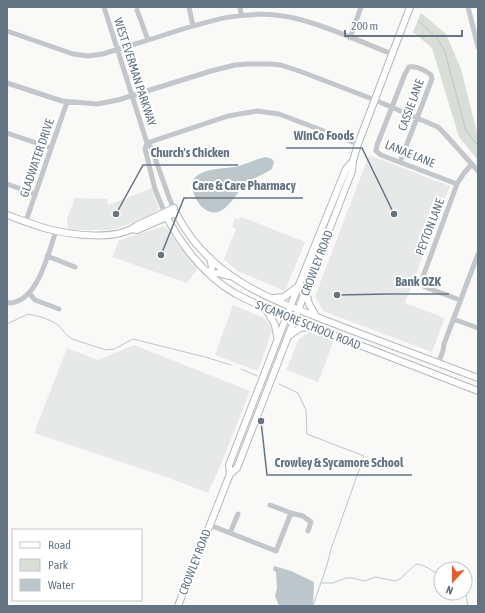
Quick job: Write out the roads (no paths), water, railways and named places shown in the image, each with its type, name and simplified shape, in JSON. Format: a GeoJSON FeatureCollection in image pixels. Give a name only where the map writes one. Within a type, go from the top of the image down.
{"type":"FeatureCollection","features":[{"type":"Feature","properties":{"kind":"main road","name":"CROWLEY ROAD"},"geometry":{"type":"LineString","coordinates":[[230,474],[237,468],[306,292],[352,171],[358,144],[374,100],[410,7]]}},
{"type":"Feature","properties":{"kind":"main road","name":"CROWLEY ROAD"},"geometry":{"type":"LineString","coordinates":[[178,606],[230,474],[229,465],[277,339],[346,169],[353,161]]}},
{"type":"Feature","properties":{"kind":"main road"},"geometry":{"type":"LineString","coordinates":[[333,221],[332,214],[342,189],[342,180]]}},
{"type":"Feature","properties":{"kind":"main road"},"geometry":{"type":"LineString","coordinates":[[7,215],[56,231],[105,235],[137,230],[175,211]]}},
{"type":"Feature","properties":{"kind":"main road","name":"SYCAMORE SCHOOL ROAD"},"geometry":{"type":"LineString","coordinates":[[175,211],[192,237],[210,258],[233,278],[249,288],[299,310],[478,378]]}},
{"type":"Feature","properties":{"kind":"main road","name":"SYCAMORE SCHOOL ROAD"},"geometry":{"type":"LineString","coordinates":[[165,215],[183,244],[194,258],[210,274],[235,294],[286,317],[478,391]]}},
{"type":"Feature","properties":{"kind":"main road"},"geometry":{"type":"LineString","coordinates":[[210,258],[212,267],[210,274],[218,273],[233,278]]}},
{"type":"Feature","properties":{"kind":"main road"},"geometry":{"type":"LineString","coordinates":[[270,298],[284,297],[298,287]]}},
{"type":"Feature","properties":{"kind":"main road"},"geometry":{"type":"LineString","coordinates":[[306,292],[309,304],[316,316]]}},
{"type":"Feature","properties":{"kind":"main road"},"geometry":{"type":"LineString","coordinates":[[265,308],[275,325],[277,339]]}},
{"type":"Feature","properties":{"kind":"main road"},"geometry":{"type":"LineString","coordinates":[[289,336],[300,328],[310,326]]}},
{"type":"Feature","properties":{"kind":"main road"},"geometry":{"type":"LineString","coordinates":[[380,354],[384,343]]}},
{"type":"Feature","properties":{"kind":"street","name":"WEST EVERMAN PARKWAY"},"geometry":{"type":"LineString","coordinates":[[104,7],[147,142],[151,147],[175,211]]}},
{"type":"Feature","properties":{"kind":"street"},"geometry":{"type":"LineString","coordinates":[[189,7],[193,26]]}},
{"type":"Feature","properties":{"kind":"street"},"geometry":{"type":"LineString","coordinates":[[240,7],[241,15]]}},
{"type":"Feature","properties":{"kind":"street"},"geometry":{"type":"LineString","coordinates":[[350,38],[361,7]]}},
{"type":"Feature","properties":{"kind":"street"},"geometry":{"type":"LineString","coordinates":[[468,7],[476,28],[478,47]]}},
{"type":"Feature","properties":{"kind":"street"},"geometry":{"type":"LineString","coordinates":[[137,10],[148,40]]}},
{"type":"Feature","properties":{"kind":"street"},"geometry":{"type":"LineString","coordinates":[[7,31],[81,56],[103,54],[228,16],[266,15],[298,19],[392,54]]}},
{"type":"Feature","properties":{"kind":"street"},"geometry":{"type":"LineString","coordinates":[[7,83],[67,102],[102,103],[132,96],[235,65],[258,63],[282,65],[374,100],[438,127],[478,171]]}},
{"type":"Feature","properties":{"kind":"street","name":"CASSIE LANE"},"geometry":{"type":"LineString","coordinates":[[391,108],[408,68],[411,66],[431,75],[432,79],[400,162]]}},
{"type":"Feature","properties":{"kind":"street","name":"GLADWATER DRIVE"},"geometry":{"type":"LineString","coordinates":[[26,221],[67,102]]}},
{"type":"Feature","properties":{"kind":"street","name":"LANAE LANE"},"geometry":{"type":"LineString","coordinates":[[391,108],[376,151],[381,155],[457,184]]}},
{"type":"Feature","properties":{"kind":"street"},"geometry":{"type":"LineString","coordinates":[[147,142],[228,116],[257,111],[279,114],[358,144]]}},
{"type":"Feature","properties":{"kind":"street"},"geometry":{"type":"LineString","coordinates":[[7,133],[51,148]]}},
{"type":"Feature","properties":{"kind":"street","name":"WEST EVERMAN PARKWAY"},"geometry":{"type":"LineString","coordinates":[[147,142],[145,149],[155,189],[165,215]]}},
{"type":"Feature","properties":{"kind":"street","name":"PEYTON LANE"},"geometry":{"type":"LineString","coordinates":[[460,300],[426,287],[421,282],[457,184],[472,164]]}},
{"type":"Feature","properties":{"kind":"street"},"geometry":{"type":"LineString","coordinates":[[7,184],[35,194]]}},
{"type":"Feature","properties":{"kind":"street"},"geometry":{"type":"LineString","coordinates":[[7,303],[12,303],[25,297],[33,290],[56,231]]}},
{"type":"Feature","properties":{"kind":"street"},"geometry":{"type":"LineString","coordinates":[[438,363],[453,318],[478,254]]}},
{"type":"Feature","properties":{"kind":"street"},"geometry":{"type":"LineString","coordinates":[[47,256],[75,267]]}},
{"type":"Feature","properties":{"kind":"street"},"geometry":{"type":"LineString","coordinates":[[29,293],[35,300],[59,309]]}},
{"type":"Feature","properties":{"kind":"street"},"geometry":{"type":"LineString","coordinates":[[453,318],[478,328]]}},
{"type":"Feature","properties":{"kind":"street"},"geometry":{"type":"LineString","coordinates":[[270,505],[303,516],[311,522],[308,531]]}},
{"type":"Feature","properties":{"kind":"street"},"geometry":{"type":"LineString","coordinates":[[210,525],[276,551],[291,513]]}},
{"type":"Feature","properties":{"kind":"street"},"geometry":{"type":"LineString","coordinates":[[230,532],[238,514]]}},
{"type":"Feature","properties":{"kind":"water"},"geometry":{"type":"Polygon","coordinates":[[[266,157],[272,159],[274,162],[272,169],[248,182],[224,209],[219,212],[213,212],[203,208],[198,202],[191,184],[194,178],[199,174],[205,171],[239,166],[266,157]]]}},
{"type":"Feature","properties":{"kind":"water"},"geometry":{"type":"Polygon","coordinates":[[[274,566],[291,571],[314,582],[313,606],[279,606],[275,596],[277,588],[276,572],[273,570],[274,566]]]}},
{"type":"Feature","properties":{"kind":"waterway"},"geometry":{"type":"LineString","coordinates":[[418,21],[437,38],[443,47],[466,131],[478,145]]}},
{"type":"Feature","properties":{"kind":"waterway"},"geometry":{"type":"LineString","coordinates":[[7,324],[28,314],[44,318],[55,323],[72,339],[106,350],[114,349],[133,339],[231,365]]}},
{"type":"Feature","properties":{"kind":"waterway"},"geometry":{"type":"LineString","coordinates":[[241,369],[257,376]]}},
{"type":"Feature","properties":{"kind":"waterway"},"geometry":{"type":"LineString","coordinates":[[279,384],[298,393],[306,410],[307,434],[364,456],[331,549],[313,606]]}},
{"type":"Feature","properties":{"kind":"waterway"},"geometry":{"type":"LineString","coordinates":[[321,583],[333,583],[346,578],[365,581],[375,577],[395,581],[400,579],[416,564],[433,571]]}},
{"type":"Feature","properties":{"kind":"waterway"},"geometry":{"type":"LineString","coordinates":[[467,601],[468,606]]}},
{"type":"Feature","properties":{"kind":"place","name":"Church's Chicken"},"geometry":{"type":"Point","coordinates":[116,214]}},
{"type":"Feature","properties":{"kind":"place","name":"WinCo Foods"},"geometry":{"type":"Point","coordinates":[394,214]}},
{"type":"Feature","properties":{"kind":"place","name":"Care & Care Pharmacy"},"geometry":{"type":"Point","coordinates":[161,255]}},
{"type":"Feature","properties":{"kind":"place","name":"Bank OZK"},"geometry":{"type":"Point","coordinates":[337,295]}},
{"type":"Feature","properties":{"kind":"place","name":"Crowley & Sycamore School"},"geometry":{"type":"Point","coordinates":[261,421]}}]}
